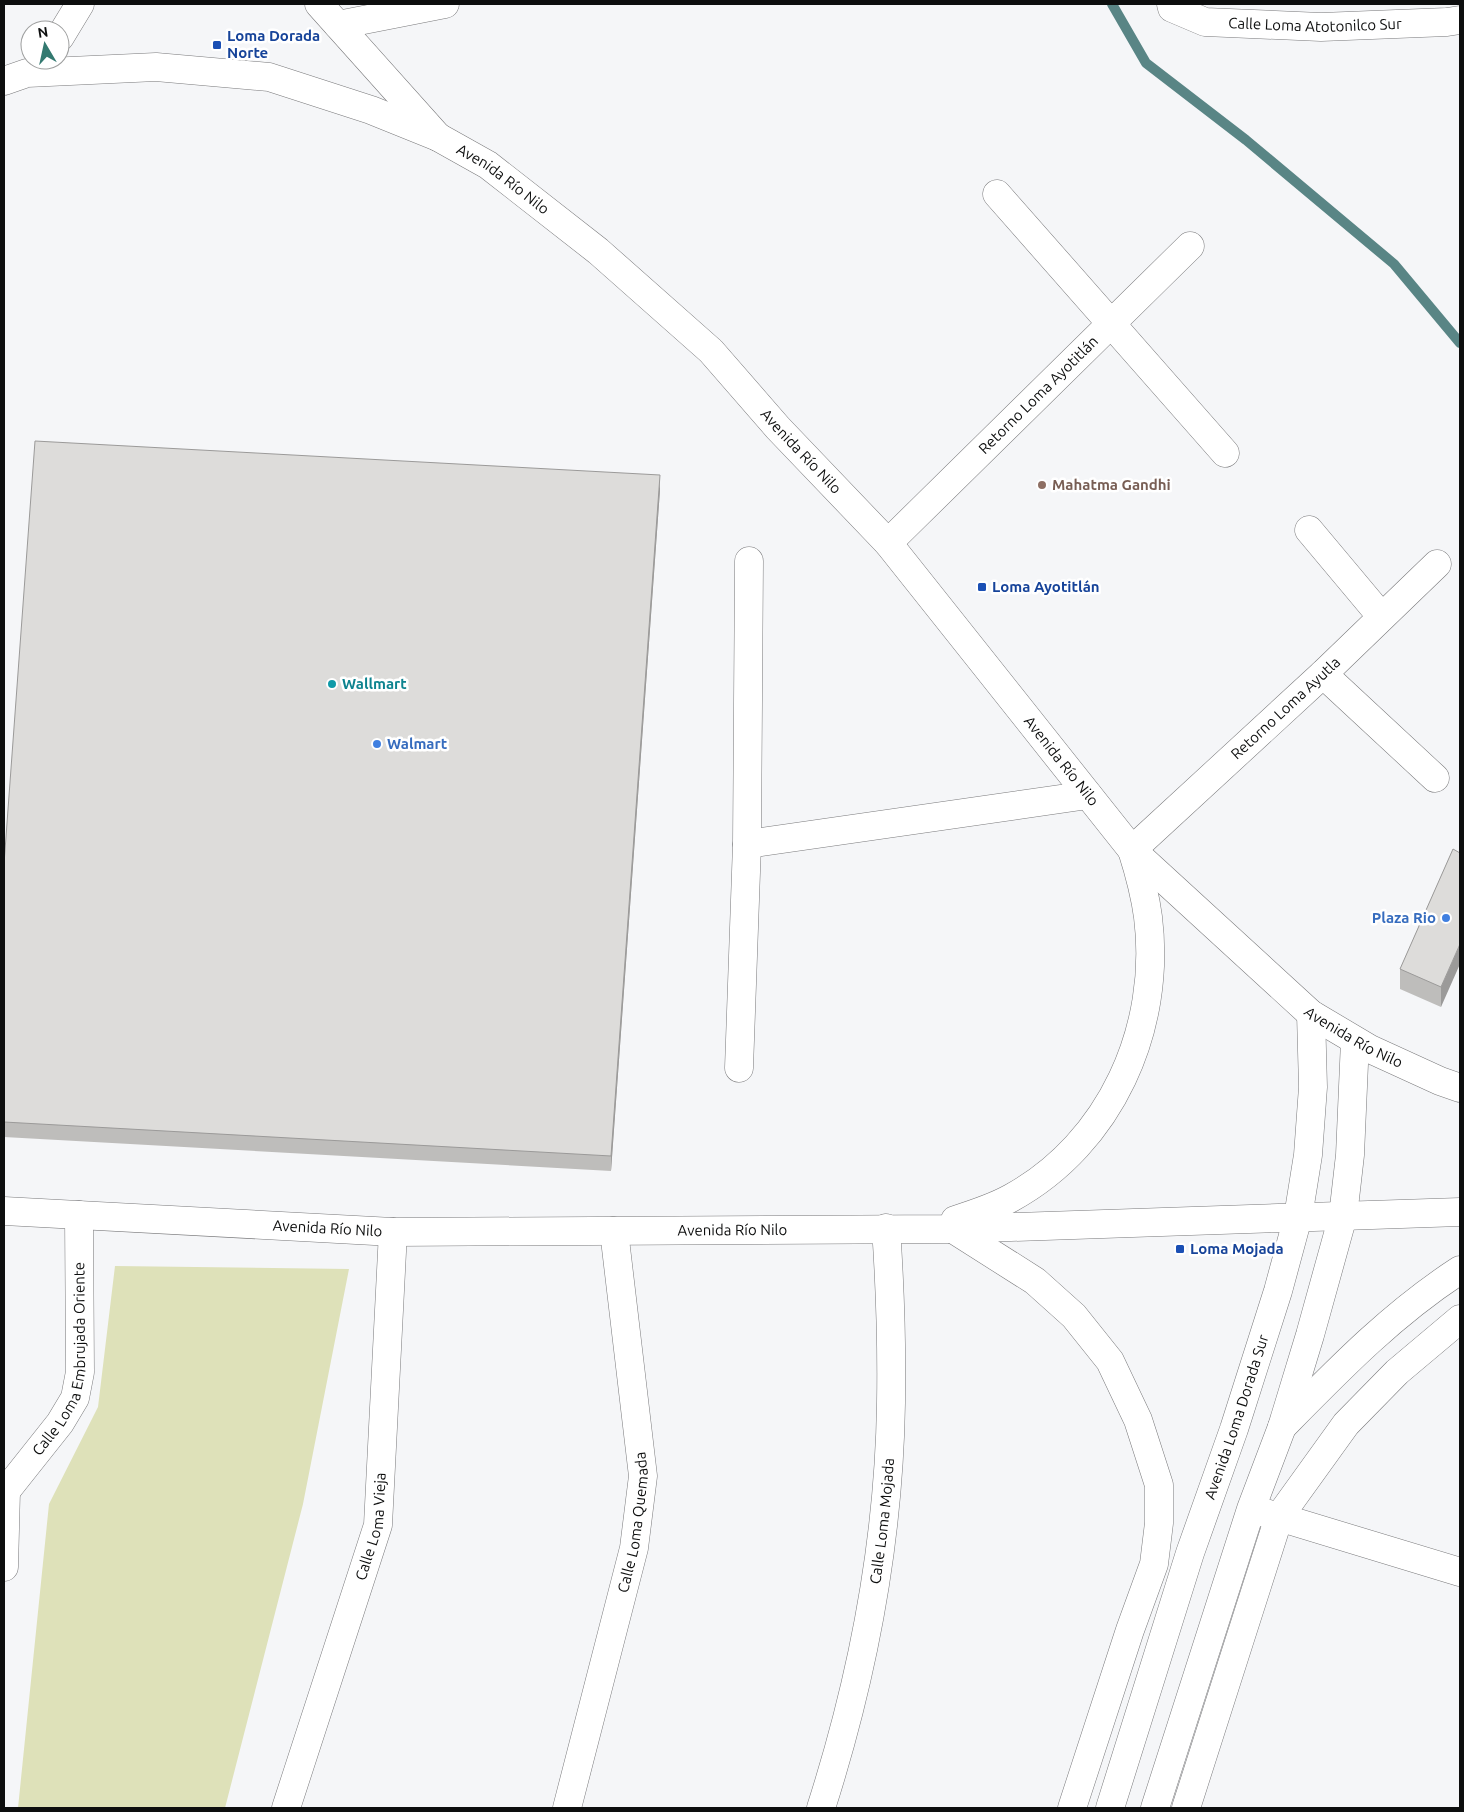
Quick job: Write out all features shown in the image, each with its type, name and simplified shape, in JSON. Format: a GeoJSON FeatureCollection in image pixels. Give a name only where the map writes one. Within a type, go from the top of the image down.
{"type":"FeatureCollection","features":[{"type":"Feature","properties":{"kind":"street"},"geometry":{"type":"LineString","coordinates":[[70,20],[80,4]]}},
{"type":"Feature","properties":{"kind":"street"},"geometry":{"type":"LineString","coordinates":[[319,4],[438,137]]}},
{"type":"Feature","properties":{"kind":"street"},"geometry":{"type":"LineString","coordinates":[[338,25],[445,4]]}},
{"type":"Feature","properties":{"kind":"street","name":"Calle Loma Atotonilco Sur"},"geometry":{"type":"LineString","coordinates":[[1171,6],[1206,22],[1321,27],[1460,20]]}},
{"type":"Feature","properties":{"kind":"street","name":"Avenida Río Nilo"},"geometry":{"type":"LineString","coordinates":[[24,71],[156,67],[269,77],[370,110],[438,137],[488,165],[598,251],[711,351],[778,428],[888,543],[1132,850],[1311,1014],[1355,1041],[1440,1081],[1460,1088]]}},
{"type":"Feature","properties":{"kind":"street"},"geometry":{"type":"LineString","coordinates":[[997,194],[1225,453]]}},
{"type":"Feature","properties":{"kind":"street","name":"Retorno Loma Ayotitlán"},"geometry":{"type":"LineString","coordinates":[[888,543],[1190,246]]}},
{"type":"Feature","properties":{"kind":"street"},"geometry":{"type":"LineString","coordinates":[[1309,530],[1381,616]]}},
{"type":"Feature","properties":{"kind":"street"},"geometry":{"type":"LineString","coordinates":[[739,1068],[746,844],[749,561]]}},
{"type":"Feature","properties":{"kind":"street","name":"Retorno Loma Ayutla"},"geometry":{"type":"LineString","coordinates":[[1132,850],[1323,674],[1437,564]]}},
{"type":"Feature","properties":{"kind":"street"},"geometry":{"type":"LineString","coordinates":[[1323,674],[1435,778]]}},
{"type":"Feature","properties":{"kind":"street"},"geometry":{"type":"LineString","coordinates":[[746,844],[1088,795]]}},
{"type":"Feature","properties":{"kind":"street"},"geometry":{"type":"LineString","coordinates":[[886,1228],[918,1227],[950,1222],[981,1212],[1010,1199],[1038,1182],[1063,1161],[1086,1137],[1106,1111],[1122,1082],[1135,1051],[1144,1018],[1150,984],[1151,950],[1148,916],[1142,882],[1132,850]]}},
{"type":"Feature","properties":{"kind":"street","name":"Avenida Loma Dorada Sur"},"geometry":{"type":"LineString","coordinates":[[1110,1808],[1190,1553],[1237,1420],[1278,1291],[1298,1217],[1308,1155],[1313,1087],[1311,1014]]}},
{"type":"Feature","properties":{"kind":"street"},"geometry":{"type":"LineString","coordinates":[[1155,1808],[1251,1509],[1282,1427],[1343,1216],[1350,1155],[1355,1041]]}},
{"type":"Feature","properties":{"kind":"street","name":"Avenida Río Nilo"},"geometry":{"type":"LineString","coordinates":[[4,1211],[393,1232],[953,1229],[1460,1212]]}},
{"type":"Feature","properties":{"kind":"street","name":"Calle Loma Embrujada Oriente"},"geometry":{"type":"LineString","coordinates":[[5,1491],[60,1422],[75,1398],[80,1372],[79,1215]]}},
{"type":"Feature","properties":{"kind":"street","name":"Calle Loma Mojada"},"geometry":{"type":"LineString","coordinates":[[821,1808],[839,1752],[860,1667],[876,1580],[886,1493],[892,1346],[892,1316],[886,1228]]}},
{"type":"Feature","properties":{"kind":"street"},"geometry":{"type":"LineString","coordinates":[[953,1229],[1035,1281],[1074,1316],[1110,1361],[1138,1420],[1159,1485],[1159,1523],[1154,1564],[1157,1658]]}},
{"type":"Feature","properties":{"kind":"street","name":"Calle Loma Quemada"},"geometry":{"type":"LineString","coordinates":[[567,1808],[634,1548],[643,1476],[614,1231]]}},
{"type":"Feature","properties":{"kind":"street","name":"Calle Loma Vieja"},"geometry":{"type":"LineString","coordinates":[[286,1808],[378,1525],[393,1232]]}},
{"type":"Feature","properties":{"kind":"street"},"geometry":{"type":"LineString","coordinates":[[1282,1427],[1378,1332],[1434,1286],[1460,1270]]}},
{"type":"Feature","properties":{"kind":"street"},"geometry":{"type":"LineString","coordinates":[[1186,1808],[1279,1517],[1346,1424],[1397,1372],[1460,1319]]}},
{"type":"Feature","properties":{"kind":"street"},"geometry":{"type":"LineString","coordinates":[[4,1567],[5,1491]]}},
{"type":"Feature","properties":{"kind":"street"},"geometry":{"type":"LineString","coordinates":[[1251,1509],[1460,1572]]}},
{"type":"Feature","properties":{"kind":"street"},"geometry":{"type":"LineString","coordinates":[[1072,1808],[1130,1630],[1154,1564]]}},
{"type":"Feature","properties":{"kind":"green space"},"geometry":{"type":"Polygon","coordinates":[[[115,1266],[349,1269],[303,1504],[225,1808],[18,1808],[49,1504],[98,1407],[115,1266]]]}},
{"type":"Feature","properties":{"kind":"building","name":"Wallmart"},"geometry":{"type":"Polygon","coordinates":[[[35,441],[660,475],[611,1156],[4,1122],[4,864],[35,441]]]}},
{"type":"Feature","properties":{"kind":"building","name":"Plaza Rio"},"geometry":{"type":"Polygon","coordinates":[[[1453,849],[1460,853],[1460,944],[1441,987],[1400,969],[1453,849]]]}},
{"type":"Feature","properties":{"kind":"waterway"},"geometry":{"type":"LineString","coordinates":[[1112,4],[1146,63],[1246,140],[1394,264],[1460,343]]}},
{"type":"Feature","properties":{"kind":"place","name":"Loma Dorada Norte"},"geometry":{"type":"Point","coordinates":[217,45]}},
{"type":"Feature","properties":{"kind":"place","name":"Mahatma Gandhi"},"geometry":{"type":"Point","coordinates":[1042,485]}},
{"type":"Feature","properties":{"kind":"place","name":"Loma Ayotitlán"},"geometry":{"type":"Point","coordinates":[982,587]}},
{"type":"Feature","properties":{"kind":"place","name":"Wallmart"},"geometry":{"type":"Point","coordinates":[332,684]}},
{"type":"Feature","properties":{"kind":"place","name":"Walmart"},"geometry":{"type":"Point","coordinates":[377,744]}},
{"type":"Feature","properties":{"kind":"place","name":"Plaza Rio"},"geometry":{"type":"Point","coordinates":[1446,918]}},
{"type":"Feature","properties":{"kind":"place","name":"Loma Mojada"},"geometry":{"type":"Point","coordinates":[1180,1249]}}]}
